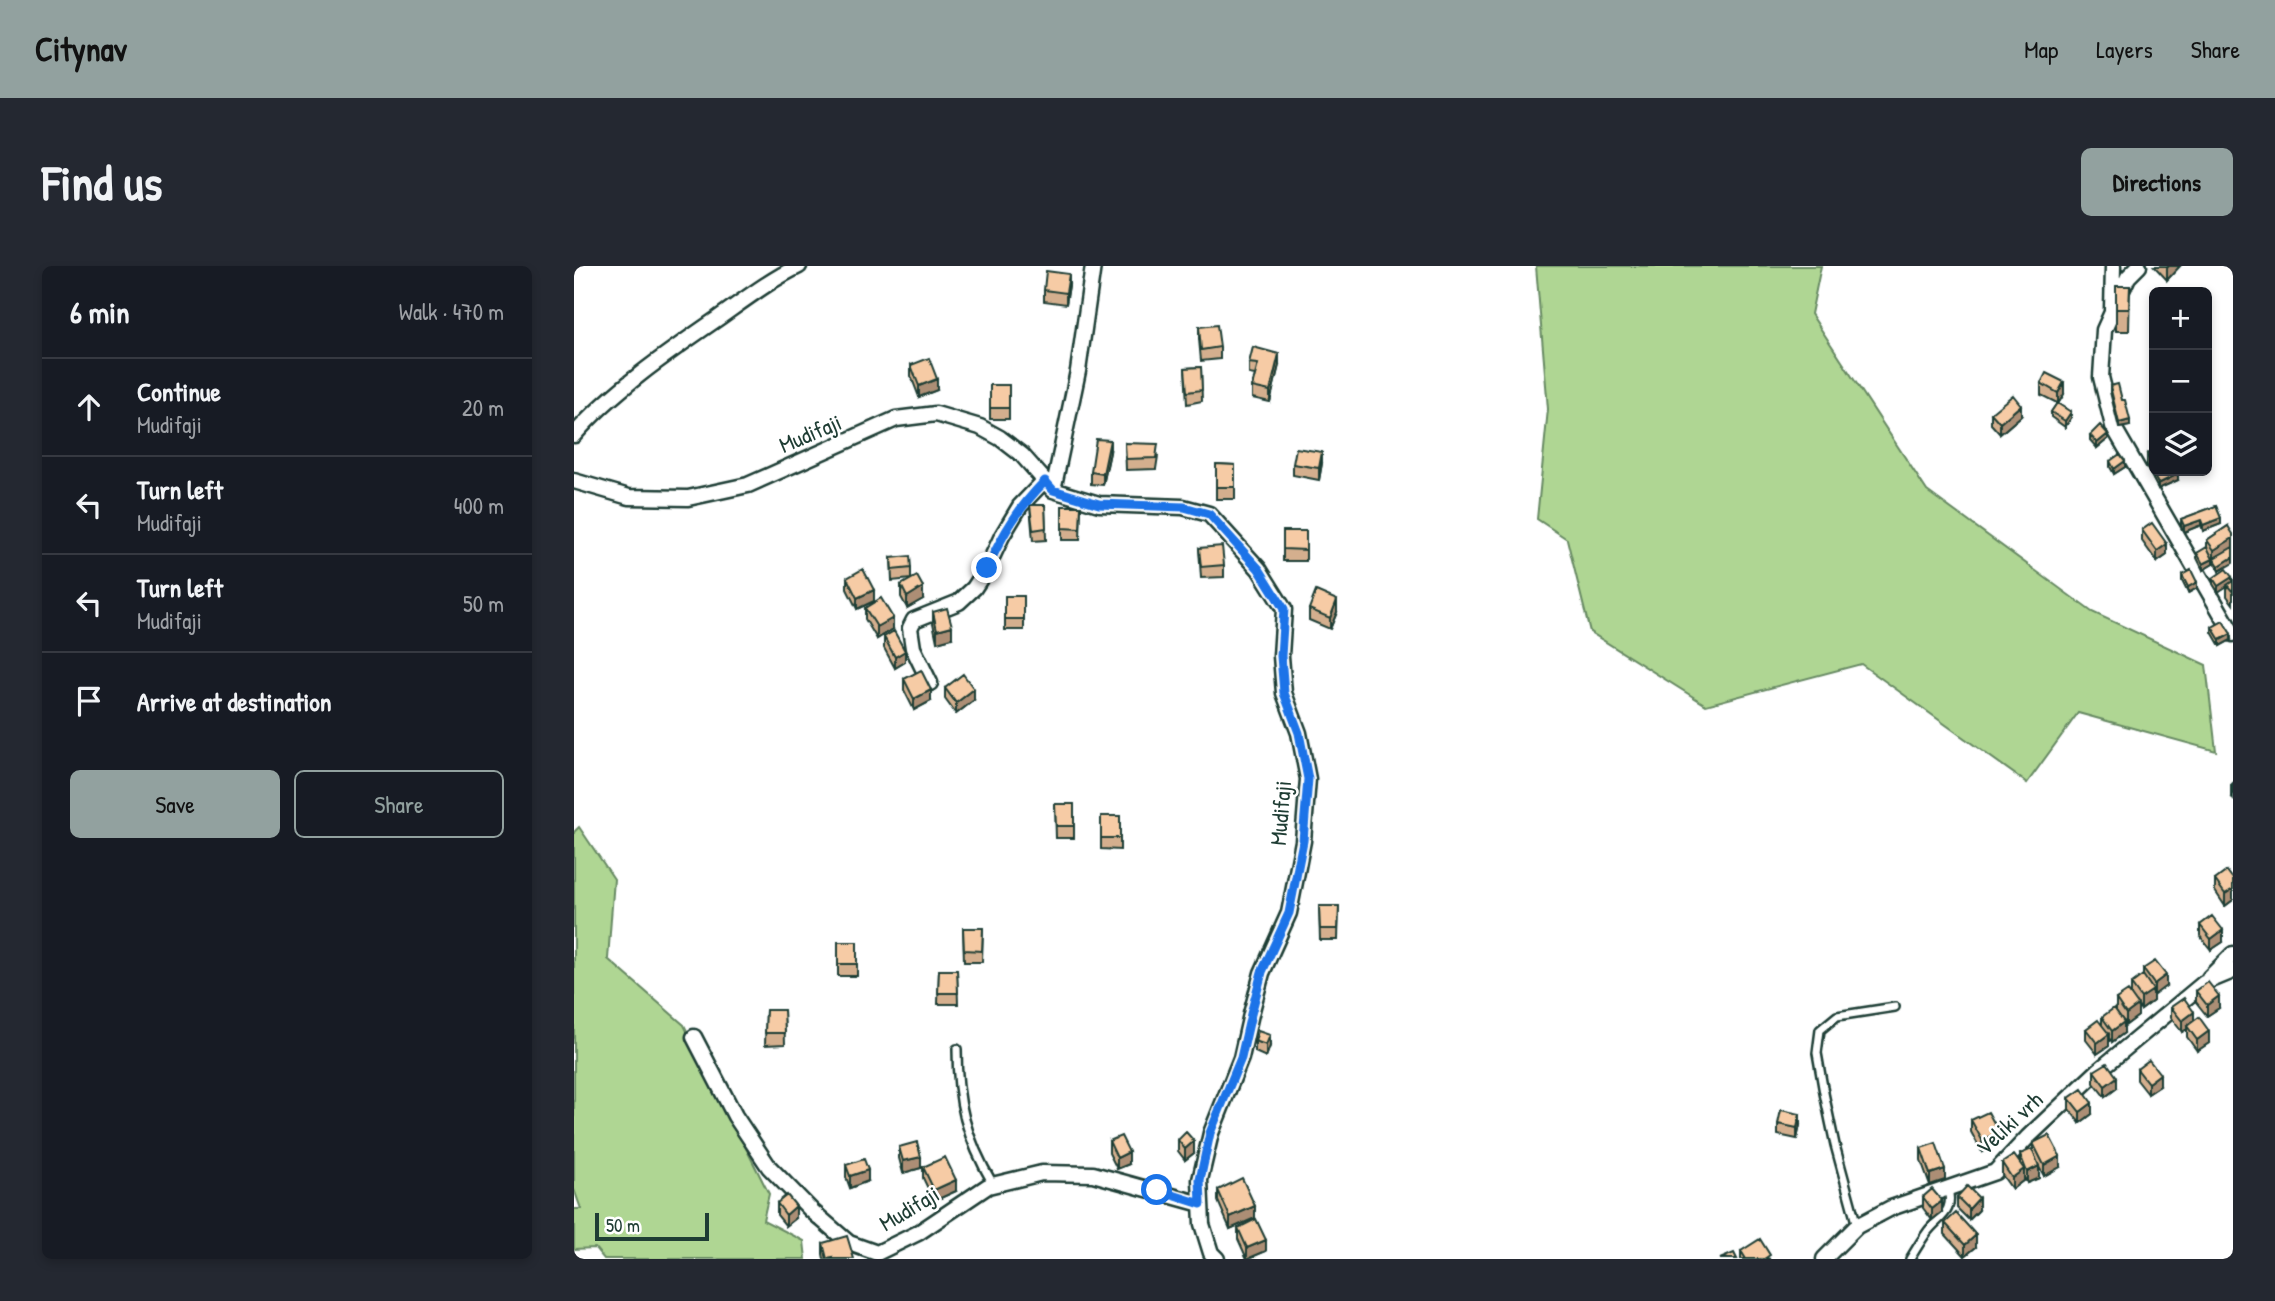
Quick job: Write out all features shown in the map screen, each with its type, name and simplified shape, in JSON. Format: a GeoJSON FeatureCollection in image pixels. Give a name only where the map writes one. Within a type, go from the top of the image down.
{"type":"FeatureCollection","features":[{"type":"Feature","properties":{"kind":"street"},"geometry":{"type":"LineString","coordinates":[[574,435],[592,415],[680,345],[779,276],[799,266]]}},
{"type":"Feature","properties":{"kind":"street"},"geometry":{"type":"LineString","coordinates":[[930,683],[913,648],[910,628],[915,620],[959,601],[974,588],[1020,506],[1049,485],[1078,371],[1094,266]]}},
{"type":"Feature","properties":{"kind":"street"},"geometry":{"type":"LineString","coordinates":[[2112,312],[2113,266]]}},
{"type":"Feature","properties":{"kind":"street"},"geometry":{"type":"LineString","coordinates":[[2139,266],[2128,277],[2104,330],[2101,377],[2113,426],[2233,634]]}},
{"type":"Feature","properties":{"kind":"street","name":"Mudifaji"},"geometry":{"type":"LineString","coordinates":[[574,481],[629,497],[688,498],[748,485],[896,419],[936,414],[981,427],[1022,455],[1049,485],[1099,504],[1184,507],[1209,514],[1259,569],[1284,609],[1281,656],[1284,693],[1299,733],[1308,779],[1303,841],[1289,913],[1262,972],[1241,1058],[1210,1133],[1200,1180],[1202,1224],[1211,1253],[1217,1259]]}},
{"type":"Feature","properties":{"kind":"street","name":"Veliki vrh"},"geometry":{"type":"LineString","coordinates":[[1824,1259],[1857,1226],[1891,1208],[1995,1172],[2098,1071],[2204,983],[2233,954]]}},
{"type":"Feature","properties":{"kind":"street","name":"Veliki vrh"},"geometry":{"type":"LineString","coordinates":[[2204,983],[2233,971]]}},
{"type":"Feature","properties":{"kind":"street","name":"Mudifaji"},"geometry":{"type":"LineString","coordinates":[[694,1037],[735,1116],[769,1167],[812,1211],[849,1243],[877,1253],[918,1233],[993,1185],[1042,1173],[1093,1174],[1201,1204]]}},
{"type":"Feature","properties":{"kind":"lane"},"geometry":{"type":"LineString","coordinates":[[1857,1226],[1835,1145],[1822,1080],[1817,1053],[1820,1030],[1837,1016],[1895,1007]]}},
{"type":"Feature","properties":{"kind":"lane"},"geometry":{"type":"LineString","coordinates":[[957,1049],[957,1079],[965,1121],[976,1155],[993,1185]]}},
{"type":"Feature","properties":{"kind":"lane"},"geometry":{"type":"LineString","coordinates":[[1910,1259],[1930,1229],[1946,1214],[1950,1196],[1948,1188]]}},
{"type":"Feature","properties":{"kind":"green space"},"geometry":{"type":"Polygon","coordinates":[[[1536,266],[1821,266],[1811,314],[1927,491],[2092,612],[2206,665],[2216,751],[2078,713],[2027,783],[1861,664],[1706,705],[1590,632],[1567,539],[1537,519],[1548,409],[1536,266]]]}},
{"type":"Feature","properties":{"kind":"green space"},"geometry":{"type":"Polygon","coordinates":[[[579,827],[614,879],[608,959],[684,1025],[769,1194],[763,1220],[804,1241],[806,1259],[604,1259],[595,1248],[574,1249],[574,1209],[581,1209],[574,1189],[574,832],[579,827]]]}},
{"type":"Feature","properties":{"kind":"building"},"geometry":{"type":"Polygon","coordinates":[[[1046,271],[1069,274],[1066,293],[1044,290],[1046,271]]]}},
{"type":"Feature","properties":{"kind":"building"},"geometry":{"type":"Polygon","coordinates":[[[2116,286],[2130,286],[2129,309],[2116,309],[2116,286]]]}},
{"type":"Feature","properties":{"kind":"building"},"geometry":{"type":"Polygon","coordinates":[[[1217,325],[1220,347],[1201,350],[1199,327],[1217,325]]]}},
{"type":"Feature","properties":{"kind":"building"},"geometry":{"type":"Polygon","coordinates":[[[1253,347],[1279,354],[1270,391],[1252,387],[1258,364],[1249,363],[1253,347]]]}},
{"type":"Feature","properties":{"kind":"building"},"geometry":{"type":"Polygon","coordinates":[[[929,358],[937,379],[919,386],[911,365],[929,358]]]}},
{"type":"Feature","properties":{"kind":"building"},"geometry":{"type":"Polygon","coordinates":[[[1201,367],[1202,390],[1187,392],[1185,368],[1201,367]]]}},
{"type":"Feature","properties":{"kind":"building"},"geometry":{"type":"Polygon","coordinates":[[[2046,373],[2064,382],[2058,393],[2041,383],[2046,373]]]}},
{"type":"Feature","properties":{"kind":"building"},"geometry":{"type":"Polygon","coordinates":[[[2118,384],[2130,420],[2119,423],[2110,386],[2118,384]]]}},
{"type":"Feature","properties":{"kind":"building"},"geometry":{"type":"Polygon","coordinates":[[[990,385],[1009,385],[1009,408],[990,408],[990,385]]]}},
{"type":"Feature","properties":{"kind":"building"},"geometry":{"type":"Polygon","coordinates":[[[2013,395],[2021,405],[2000,423],[1991,413],[2013,395]]]}},
{"type":"Feature","properties":{"kind":"building"},"geometry":{"type":"Polygon","coordinates":[[[2057,403],[2071,412],[2065,421],[2051,412],[2057,403]]]}},
{"type":"Feature","properties":{"kind":"building"},"geometry":{"type":"Polygon","coordinates":[[[2100,425],[2108,434],[2097,443],[2090,435],[2100,425]]]}},
{"type":"Feature","properties":{"kind":"building"},"geometry":{"type":"Polygon","coordinates":[[[1096,439],[1110,440],[1103,474],[1091,472],[1096,439]]]}},
{"type":"Feature","properties":{"kind":"building"},"geometry":{"type":"Polygon","coordinates":[[[1125,443],[1158,444],[1156,458],[1126,459],[1125,443]]]}},
{"type":"Feature","properties":{"kind":"building"},"geometry":{"type":"Polygon","coordinates":[[[1296,448],[1322,452],[1319,468],[1293,464],[1296,448]]]}},
{"type":"Feature","properties":{"kind":"building"},"geometry":{"type":"Polygon","coordinates":[[[2120,454],[2125,461],[2114,469],[2110,461],[2120,454]]]}},
{"type":"Feature","properties":{"kind":"building"},"geometry":{"type":"Polygon","coordinates":[[[1216,464],[1235,465],[1235,487],[1216,487],[1216,464]]]}},
{"type":"Feature","properties":{"kind":"building"},"geometry":{"type":"Polygon","coordinates":[[[2154,476],[2174,476],[2158,484],[2154,476]]]}},
{"type":"Feature","properties":{"kind":"building"},"geometry":{"type":"Polygon","coordinates":[[[1030,505],[1045,505],[1046,528],[1033,530],[1030,505]]]}},
{"type":"Feature","properties":{"kind":"building"},"geometry":{"type":"Polygon","coordinates":[[[1062,506],[1081,506],[1080,529],[1062,528],[1062,506]]]}},
{"type":"Feature","properties":{"kind":"building"},"geometry":{"type":"Polygon","coordinates":[[[2216,506],[2221,518],[2203,525],[2201,520],[2184,526],[2181,519],[2216,506]]]}},
{"type":"Feature","properties":{"kind":"building"},"geometry":{"type":"Polygon","coordinates":[[[2152,523],[2167,544],[2157,551],[2142,530],[2152,523]]]}},
{"type":"Feature","properties":{"kind":"building"},"geometry":{"type":"Polygon","coordinates":[[[2228,526],[2233,538],[2214,550],[2207,540],[2228,526]]]}},
{"type":"Feature","properties":{"kind":"building"},"geometry":{"type":"Polygon","coordinates":[[[1283,531],[1306,531],[1306,550],[1283,549],[1283,531]]]}},
{"type":"Feature","properties":{"kind":"building"},"geometry":{"type":"Polygon","coordinates":[[[1222,546],[1224,565],[1201,567],[1199,548],[1222,546]]]}},
{"type":"Feature","properties":{"kind":"building"},"geometry":{"type":"Polygon","coordinates":[[[2207,547],[2213,559],[2203,564],[2197,553],[2207,547]]]}},
{"type":"Feature","properties":{"kind":"building"},"geometry":{"type":"Polygon","coordinates":[[[2233,547],[2233,557],[2219,566],[2214,558],[2233,547]]]}},
{"type":"Feature","properties":{"kind":"building"},"geometry":{"type":"Polygon","coordinates":[[[910,556],[911,568],[892,570],[891,558],[910,556]]]}},
{"type":"Feature","properties":{"kind":"building"},"geometry":{"type":"Polygon","coordinates":[[[863,569],[874,590],[857,598],[847,578],[863,569]]]}},
{"type":"Feature","properties":{"kind":"building"},"geometry":{"type":"Polygon","coordinates":[[[2226,569],[2232,577],[2218,586],[2213,578],[2226,569]]]}},
{"type":"Feature","properties":{"kind":"building"},"geometry":{"type":"Polygon","coordinates":[[[2191,570],[2197,582],[2188,587],[2182,575],[2191,570]]]}},
{"type":"Feature","properties":{"kind":"building"},"geometry":{"type":"Polygon","coordinates":[[[917,576],[923,587],[907,597],[901,585],[917,576]]]}},
{"type":"Feature","properties":{"kind":"building"},"geometry":{"type":"Polygon","coordinates":[[[2233,581],[2233,592],[2227,585],[2233,581]]]}},
{"type":"Feature","properties":{"kind":"building"},"geometry":{"type":"Polygon","coordinates":[[[1316,591],[1337,600],[1330,618],[1309,609],[1316,591]]]}},
{"type":"Feature","properties":{"kind":"building"},"geometry":{"type":"Polygon","coordinates":[[[1005,596],[1024,596],[1024,619],[1005,619],[1005,596]]]}},
{"type":"Feature","properties":{"kind":"building"},"geometry":{"type":"Polygon","coordinates":[[[881,598],[893,618],[877,627],[865,608],[881,598]]]}},
{"type":"Feature","properties":{"kind":"building"},"geometry":{"type":"Polygon","coordinates":[[[947,608],[952,626],[937,630],[933,612],[947,608]]]}},
{"type":"Feature","properties":{"kind":"building"},"geometry":{"type":"Polygon","coordinates":[[[2223,621],[2231,634],[2220,640],[2212,627],[2223,621]]]}},
{"type":"Feature","properties":{"kind":"building"},"geometry":{"type":"Polygon","coordinates":[[[894,631],[905,651],[895,657],[884,637],[894,631]]]}},
{"type":"Feature","properties":{"kind":"building"},"geometry":{"type":"Polygon","coordinates":[[[921,670],[931,690],[914,699],[904,679],[921,670]]]}},
{"type":"Feature","properties":{"kind":"building"},"geometry":{"type":"Polygon","coordinates":[[[963,674],[974,689],[956,703],[945,688],[963,674]]]}},
{"type":"Feature","properties":{"kind":"building"},"geometry":{"type":"Polygon","coordinates":[[[1055,804],[1074,804],[1074,826],[1056,826],[1055,804]]]}},
{"type":"Feature","properties":{"kind":"building"},"geometry":{"type":"Polygon","coordinates":[[[1101,816],[1120,816],[1120,838],[1101,838],[1101,816]]]}},
{"type":"Feature","properties":{"kind":"building"},"geometry":{"type":"Polygon","coordinates":[[[2227,871],[2233,879],[2233,889],[2225,894],[2215,880],[2227,871]]]}},
{"type":"Feature","properties":{"kind":"building"},"geometry":{"type":"Polygon","coordinates":[[[1319,906],[1339,906],[1338,929],[1320,929],[1319,906]]]}},
{"type":"Feature","properties":{"kind":"building"},"geometry":{"type":"Polygon","coordinates":[[[2212,916],[2223,930],[2211,939],[2200,925],[2212,916]]]}},
{"type":"Feature","properties":{"kind":"building"},"geometry":{"type":"Polygon","coordinates":[[[963,928],[983,928],[982,951],[964,950],[963,928]]]}},
{"type":"Feature","properties":{"kind":"building"},"geometry":{"type":"Polygon","coordinates":[[[838,942],[857,942],[857,964],[838,964],[838,942]]]}},
{"type":"Feature","properties":{"kind":"building"},"geometry":{"type":"Polygon","coordinates":[[[2155,961],[2166,975],[2154,984],[2143,969],[2155,961]]]}},
{"type":"Feature","properties":{"kind":"building"},"geometry":{"type":"Polygon","coordinates":[[[939,970],[957,970],[958,993],[938,993],[939,970]]]}},
{"type":"Feature","properties":{"kind":"building"},"geometry":{"type":"Polygon","coordinates":[[[2143,975],[2153,990],[2141,998],[2131,984],[2143,975]]]}},
{"type":"Feature","properties":{"kind":"building"},"geometry":{"type":"Polygon","coordinates":[[[2208,982],[2219,996],[2207,1005],[2196,991],[2208,982]]]}},
{"type":"Feature","properties":{"kind":"building"},"geometry":{"type":"Polygon","coordinates":[[[2128,991],[2138,1005],[2126,1014],[2116,999],[2128,991]]]}},
{"type":"Feature","properties":{"kind":"building"},"geometry":{"type":"Polygon","coordinates":[[[2184,998],[2194,1012],[2182,1021],[2171,1007],[2184,998]]]}},
{"type":"Feature","properties":{"kind":"building"},"geometry":{"type":"Polygon","coordinates":[[[2114,1008],[2124,1022],[2112,1031],[2102,1017],[2114,1008]]]}},
{"type":"Feature","properties":{"kind":"building"},"geometry":{"type":"Polygon","coordinates":[[[766,1010],[784,1010],[785,1033],[765,1033],[766,1010]]]}},
{"type":"Feature","properties":{"kind":"building"},"geometry":{"type":"Polygon","coordinates":[[[2199,1017],[2209,1031],[2197,1040],[2187,1026],[2199,1017]]]}},
{"type":"Feature","properties":{"kind":"building"},"geometry":{"type":"Polygon","coordinates":[[[2098,1020],[2109,1034],[2097,1043],[2086,1029],[2098,1020]]]}},
{"type":"Feature","properties":{"kind":"building"},"geometry":{"type":"Polygon","coordinates":[[[1258,1031],[1270,1035],[1266,1045],[1255,1041],[1258,1031]]]}},
{"type":"Feature","properties":{"kind":"building"},"geometry":{"type":"Polygon","coordinates":[[[2149,1060],[2160,1074],[2148,1083],[2137,1069],[2149,1060]]]}},
{"type":"Feature","properties":{"kind":"building"},"geometry":{"type":"Polygon","coordinates":[[[2107,1063],[2117,1077],[2105,1086],[2094,1071],[2107,1063]]]}},
{"type":"Feature","properties":{"kind":"building"},"geometry":{"type":"Polygon","coordinates":[[[2082,1089],[2092,1103],[2080,1112],[2069,1098],[2082,1089]]]}},
{"type":"Feature","properties":{"kind":"building"},"geometry":{"type":"Polygon","coordinates":[[[1781,1110],[1800,1114],[1797,1128],[1778,1124],[1781,1110]]]}},
{"type":"Feature","properties":{"kind":"building"},"geometry":{"type":"Polygon","coordinates":[[[1988,1112],[1999,1132],[1982,1140],[1971,1120],[1988,1112]]]}},
{"type":"Feature","properties":{"kind":"building"},"geometry":{"type":"Polygon","coordinates":[[[1186,1132],[1194,1141],[1185,1149],[1178,1140],[1186,1132]]]}},
{"type":"Feature","properties":{"kind":"building"},"geometry":{"type":"Polygon","coordinates":[[[2049,1135],[2060,1156],[2044,1165],[2033,1143],[2049,1135]]]}},
{"type":"Feature","properties":{"kind":"building"},"geometry":{"type":"Polygon","coordinates":[[[1121,1136],[1129,1152],[1117,1158],[1109,1141],[1121,1136]]]}},
{"type":"Feature","properties":{"kind":"building"},"geometry":{"type":"Polygon","coordinates":[[[917,1142],[921,1157],[903,1161],[899,1147],[917,1142]]]}},
{"type":"Feature","properties":{"kind":"building"},"geometry":{"type":"Polygon","coordinates":[[[1936,1143],[1945,1169],[1930,1174],[1921,1148],[1936,1143]]]}},
{"type":"Feature","properties":{"kind":"building"},"geometry":{"type":"Polygon","coordinates":[[[2032,1149],[2039,1166],[2027,1172],[2020,1154],[2032,1149]]]}},
{"type":"Feature","properties":{"kind":"building"},"geometry":{"type":"Polygon","coordinates":[[[2014,1155],[2024,1169],[2012,1178],[2002,1163],[2014,1155]]]}},
{"type":"Feature","properties":{"kind":"building"},"geometry":{"type":"Polygon","coordinates":[[[945,1157],[956,1180],[934,1190],[923,1167],[945,1157]]]}},
{"type":"Feature","properties":{"kind":"building"},"geometry":{"type":"Polygon","coordinates":[[[864,1159],[868,1170],[850,1176],[846,1165],[864,1159]]]}},
{"type":"Feature","properties":{"kind":"building"},"geometry":{"type":"Polygon","coordinates":[[[1242,1178],[1255,1206],[1230,1217],[1218,1190],[1242,1178]]]}},
{"type":"Feature","properties":{"kind":"building"},"geometry":{"type":"Polygon","coordinates":[[[1967,1186],[1979,1198],[1969,1209],[1957,1197],[1967,1186]]]}},
{"type":"Feature","properties":{"kind":"building"},"geometry":{"type":"Polygon","coordinates":[[[1932,1189],[1942,1201],[1932,1209],[1923,1197],[1932,1189]]]}},
{"type":"Feature","properties":{"kind":"building"},"geometry":{"type":"Polygon","coordinates":[[[787,1195],[796,1206],[786,1215],[777,1203],[787,1195]]]}},
{"type":"Feature","properties":{"kind":"building"},"geometry":{"type":"Polygon","coordinates":[[[1956,1213],[1976,1235],[1965,1245],[1945,1223],[1956,1213]]]}},
{"type":"Feature","properties":{"kind":"building"},"geometry":{"type":"Polygon","coordinates":[[[1256,1219],[1266,1240],[1247,1248],[1238,1228],[1256,1219]]]}},
{"type":"Feature","properties":{"kind":"building"},"geometry":{"type":"Polygon","coordinates":[[[847,1236],[854,1259],[827,1259],[823,1243],[847,1236]]]}},
{"type":"Feature","properties":{"kind":"building"},"geometry":{"type":"Polygon","coordinates":[[[1760,1239],[1770,1255],[1764,1259],[1746,1259],[1741,1251],[1760,1239]]]}},
{"type":"Feature","properties":{"kind":"building"},"geometry":{"type":"Polygon","coordinates":[[[1734,1253],[1737,1259],[1720,1259],[1734,1253]]]}},
{"type":"Feature","properties":{"kind":"route"},"geometry":{"type":"LineString","coordinates":[[987,568],[1020,506],[1045,481],[1053,490],[1099,504],[1184,507],[1209,514],[1259,569],[1284,609],[1281,656],[1284,693],[1299,733],[1308,779],[1303,841],[1289,913],[1262,972],[1241,1058],[1210,1133],[1200,1180],[1201,1204],[1157,1190]]}}]}
